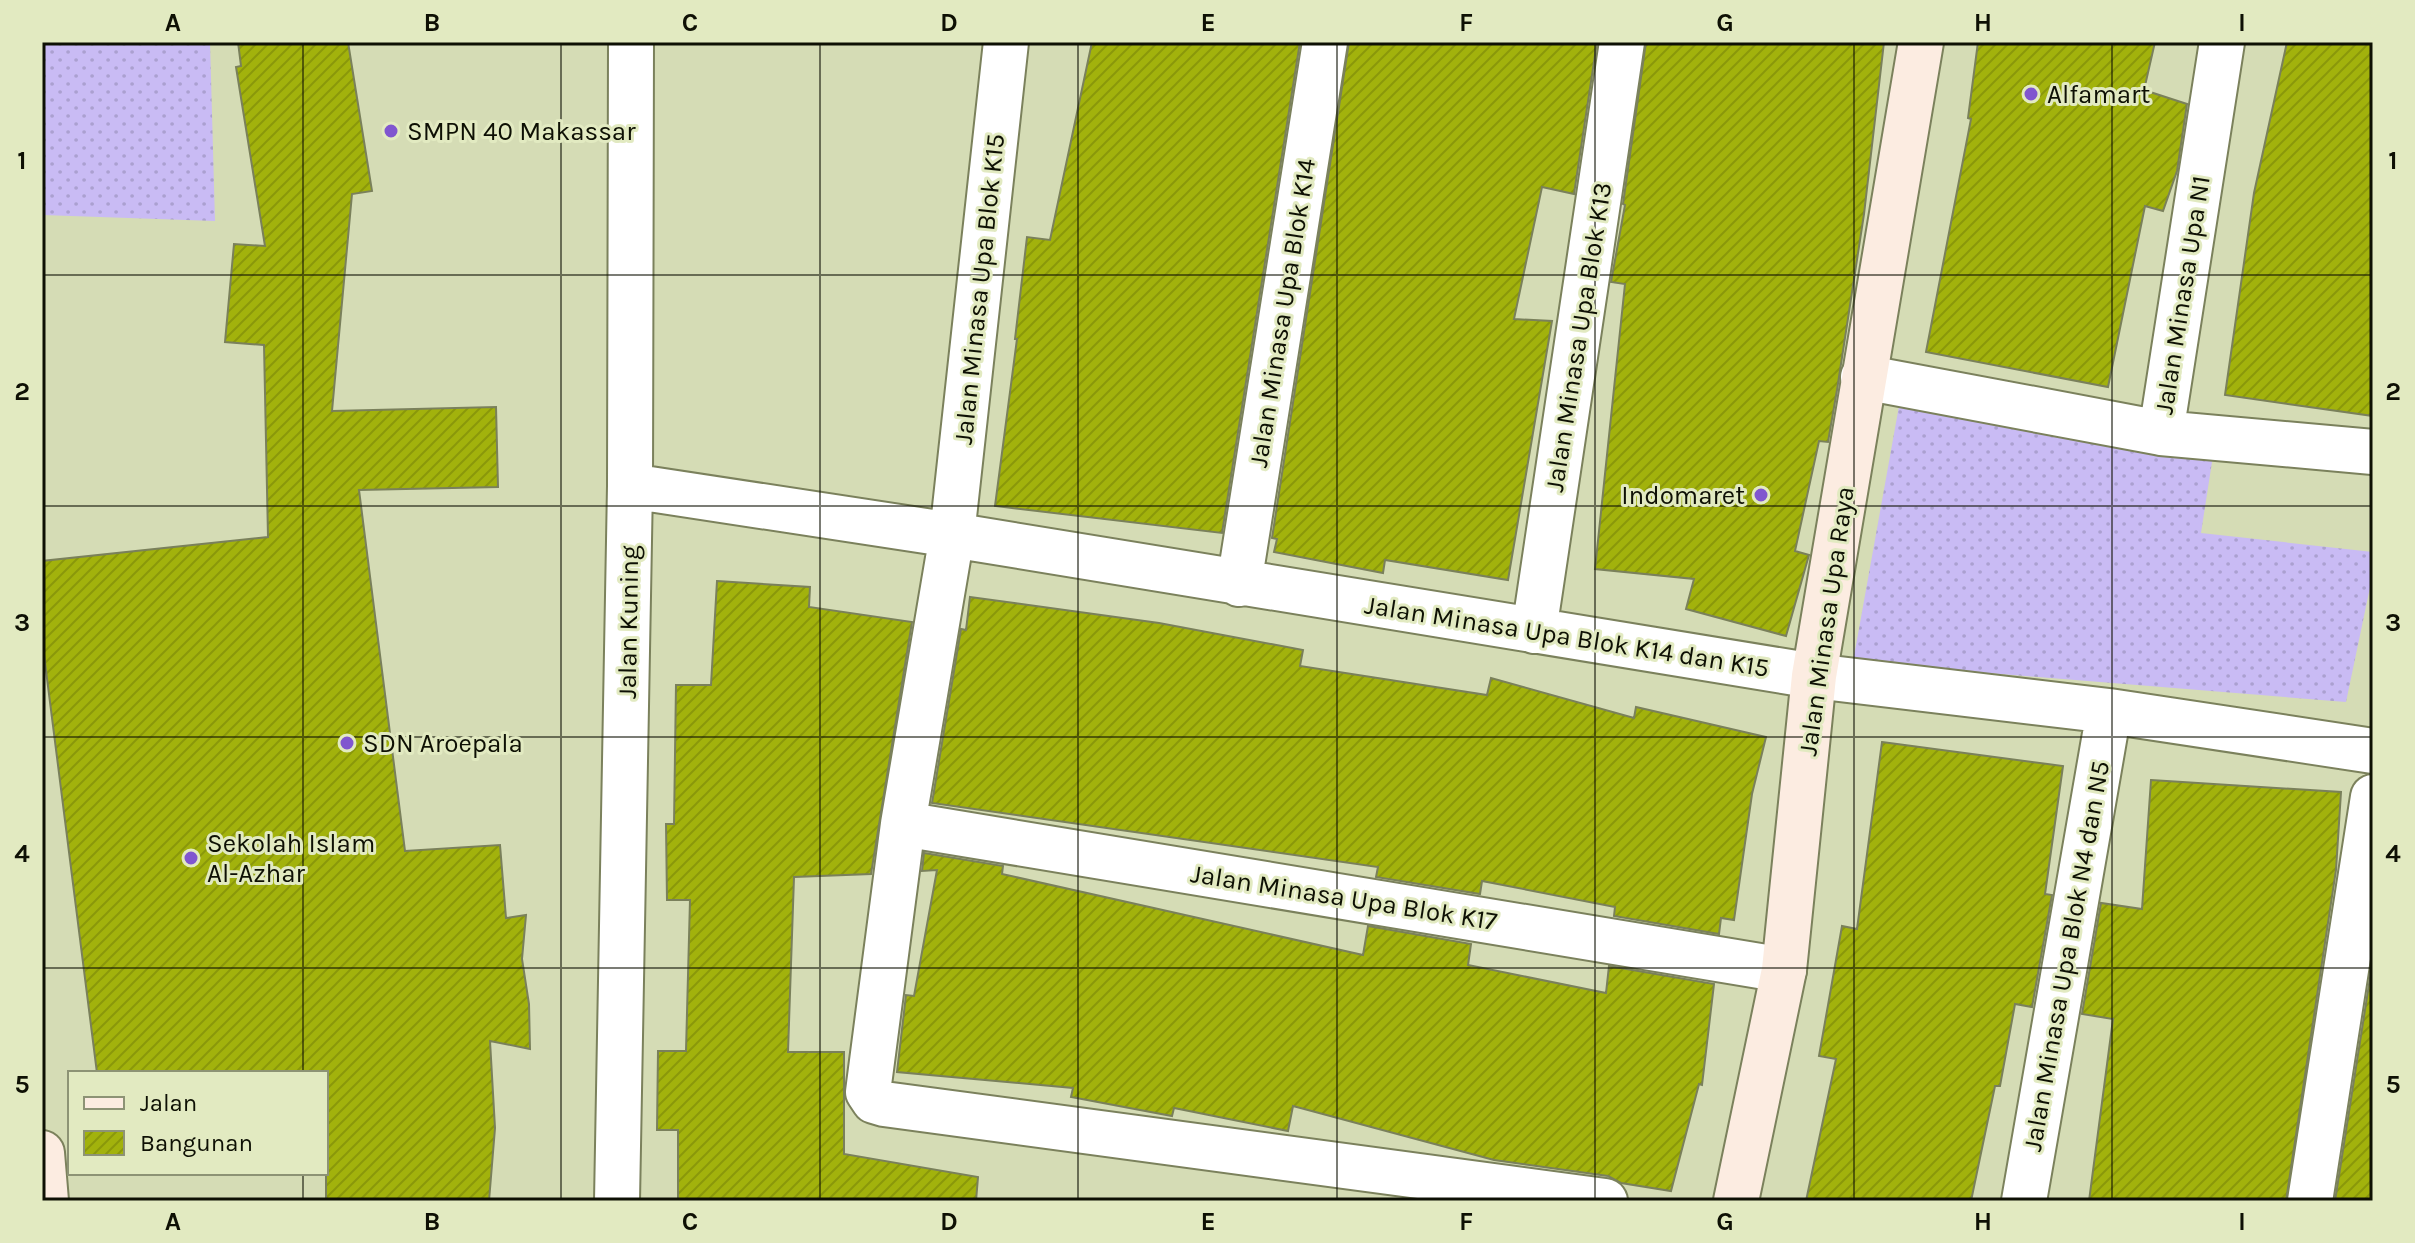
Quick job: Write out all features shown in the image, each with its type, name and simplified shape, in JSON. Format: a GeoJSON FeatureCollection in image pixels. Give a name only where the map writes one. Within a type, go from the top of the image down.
{"type":"FeatureCollection","features":[{"type":"Feature","properties":{"kind":"street","name":"Jalan Kuning"},"geometry":{"type":"LineString","coordinates":[[617,1201],[630,486],[631,42]]}},
{"type":"Feature","properties":{"kind":"street","name":"Jalan Minasa Upa Blok K15"},"geometry":{"type":"LineString","coordinates":[[1006,42],[952,535],[903,824],[868,1092],[874,1101],[1605,1201]]}},
{"type":"Feature","properties":{"kind":"street","name":"Jalan Minasa Upa Blok K14"},"geometry":{"type":"LineString","coordinates":[[1239,584],[1325,42]]}},
{"type":"Feature","properties":{"kind":"street","name":"Jalan Minasa Upa Blok K13"},"geometry":{"type":"LineString","coordinates":[[1534,631],[1622,42]]}},
{"type":"Feature","properties":{"kind":"street","name":"Jalan Minasa Upa Raya"},"geometry":{"type":"LineString","coordinates":[[1736,1201],[1784,970],[1814,676],[1921,42]]}},
{"type":"Feature","properties":{"kind":"street","name":"Jalan Minasa Upa N1"},"geometry":{"type":"LineString","coordinates":[[2222,42],[2161,433],[2373,452]]}},
{"type":"Feature","properties":{"kind":"street"},"geometry":{"type":"LineString","coordinates":[[1863,377],[2161,433]]}},
{"type":"Feature","properties":{"kind":"street","name":"Jalan Minasa Upa Blok K14 dan K15"},"geometry":{"type":"LineString","coordinates":[[630,486],[952,535],[1814,676],[2109,711],[2373,751]]}},
{"type":"Feature","properties":{"kind":"street","name":"Jalan Minasa Upa Blok N4 dan N5"},"geometry":{"type":"LineString","coordinates":[[2024,1201],[2109,711]]}},
{"type":"Feature","properties":{"kind":"street"},"geometry":{"type":"LineString","coordinates":[[2310,1201],[2373,797]]}},
{"type":"Feature","properties":{"kind":"street","name":"Jalan Minasa Upa Blok K17"},"geometry":{"type":"LineString","coordinates":[[903,824],[1784,970]]}},
{"type":"Feature","properties":{"kind":"street"},"geometry":{"type":"LineString","coordinates":[[42,1153],[46,1201]]}},
{"type":"Feature","properties":{"kind":"shaded area"},"geometry":{"type":"Polygon","coordinates":[[[42,42],[210,42],[215,221],[42,215],[42,42]]]}},
{"type":"Feature","properties":{"kind":"shaded area"},"geometry":{"type":"Polygon","coordinates":[[[1899,406],[2214,449],[2201,533],[2373,552],[2373,573],[2346,702],[1853,662],[1899,406]]]}},
{"type":"Feature","properties":{"kind":"building"},"geometry":{"type":"Polygon","coordinates":[[[238,42],[348,42],[372,191],[352,194],[332,411],[496,407],[498,487],[359,490],[405,851],[500,845],[506,918],[526,915],[522,959],[529,1004],[530,1049],[490,1041],[495,1128],[489,1201],[326,1201],[328,1071],[97,1071],[42,639],[42,561],[268,537],[264,345],[225,342],[234,244],[265,246],[236,67],[241,66],[238,42]]]}},
{"type":"Feature","properties":{"kind":"building"},"geometry":{"type":"Polygon","coordinates":[[[1092,42],[1300,42],[1222,533],[995,506],[1027,237],[1050,240],[1092,42]]]}},
{"type":"Feature","properties":{"kind":"building"},"geometry":{"type":"Polygon","coordinates":[[[1349,42],[1597,42],[1574,194],[1542,187],[1514,319],[1552,321],[1508,580],[1385,560],[1383,573],[1274,552],[1277,539],[1272,538],[1349,42]]]}},
{"type":"Feature","properties":{"kind":"building"},"geometry":{"type":"Polygon","coordinates":[[[1646,42],[1884,42],[1864,214],[1837,390],[1828,442],[1819,441],[1795,551],[1809,555],[1786,636],[1686,609],[1694,579],[1595,569],[1625,284],[1611,282],[1625,205],[1646,42]]]}},
{"type":"Feature","properties":{"kind":"building"},"geometry":{"type":"Polygon","coordinates":[[[1978,42],[2155,42],[2144,90],[2187,104],[2177,171],[2163,211],[2145,206],[2108,387],[1926,352],[1971,119],[1968,118],[1978,42]]]}},
{"type":"Feature","properties":{"kind":"building"},"geometry":{"type":"Polygon","coordinates":[[[2287,42],[2373,42],[2373,416],[2225,395],[2254,193],[2287,42]]]}},
{"type":"Feature","properties":{"kind":"building"},"geometry":{"type":"Polygon","coordinates":[[[717,581],[810,587],[809,607],[912,622],[871,874],[794,877],[788,1052],[844,1052],[844,1154],[978,1177],[976,1201],[678,1201],[678,1130],[657,1130],[658,1051],[686,1051],[690,900],[667,900],[666,824],[674,824],[676,685],[711,685],[717,581]]]}},
{"type":"Feature","properties":{"kind":"building"},"geometry":{"type":"Polygon","coordinates":[[[970,597],[1159,623],[1303,650],[1300,666],[1487,695],[1491,678],[1634,718],[1636,707],[1766,737],[1752,794],[1734,920],[1721,918],[1719,934],[1614,916],[1615,907],[1482,881],[1480,894],[1376,877],[1378,867],[932,803],[961,629],[966,630],[970,597]]]}},
{"type":"Feature","properties":{"kind":"building"},"geometry":{"type":"Polygon","coordinates":[[[1882,742],[2063,766],[2045,894],[2052,895],[2032,1007],[2015,1004],[2000,1086],[1995,1086],[1971,1201],[1806,1201],[1836,1059],[1819,1056],[1842,926],[1857,929],[1882,742]]]}},
{"type":"Feature","properties":{"kind":"building"},"geometry":{"type":"Polygon","coordinates":[[[2151,780],[2341,792],[2336,870],[2286,1201],[2089,1201],[2113,1019],[2082,1014],[2101,903],[2142,909],[2151,780]]]}},
{"type":"Feature","properties":{"kind":"building"},"geometry":{"type":"Polygon","coordinates":[[[924,853],[1003,866],[1002,874],[1363,955],[1368,926],[1471,944],[1468,965],[1606,993],[1609,966],[1714,984],[1702,1085],[1699,1084],[1671,1191],[1621,1183],[1608,1176],[1494,1160],[1293,1106],[1288,1131],[1174,1108],[1172,1116],[1071,1097],[1073,1088],[897,1072],[906,995],[914,996],[937,870],[922,871],[924,853]]]}},
{"type":"Feature","properties":{"kind":"building"},"geometry":{"type":"Polygon","coordinates":[[[2373,959],[2373,1201],[2335,1201],[2373,959]]]}},
{"type":"Feature","properties":{"kind":"place","name":"Alfamart"},"geometry":{"type":"Point","coordinates":[2031,94]}},
{"type":"Feature","properties":{"kind":"place","name":"SMPN 40 Makassar"},"geometry":{"type":"Point","coordinates":[391,131]}},
{"type":"Feature","properties":{"kind":"place","name":"Indomaret"},"geometry":{"type":"Point","coordinates":[1761,495]}},
{"type":"Feature","properties":{"kind":"place","name":"SDN Aroepala"},"geometry":{"type":"Point","coordinates":[347,743]}},
{"type":"Feature","properties":{"kind":"place","name":"Sekolah Islam Al-Azhar"},"geometry":{"type":"Point","coordinates":[191,858]}}]}
